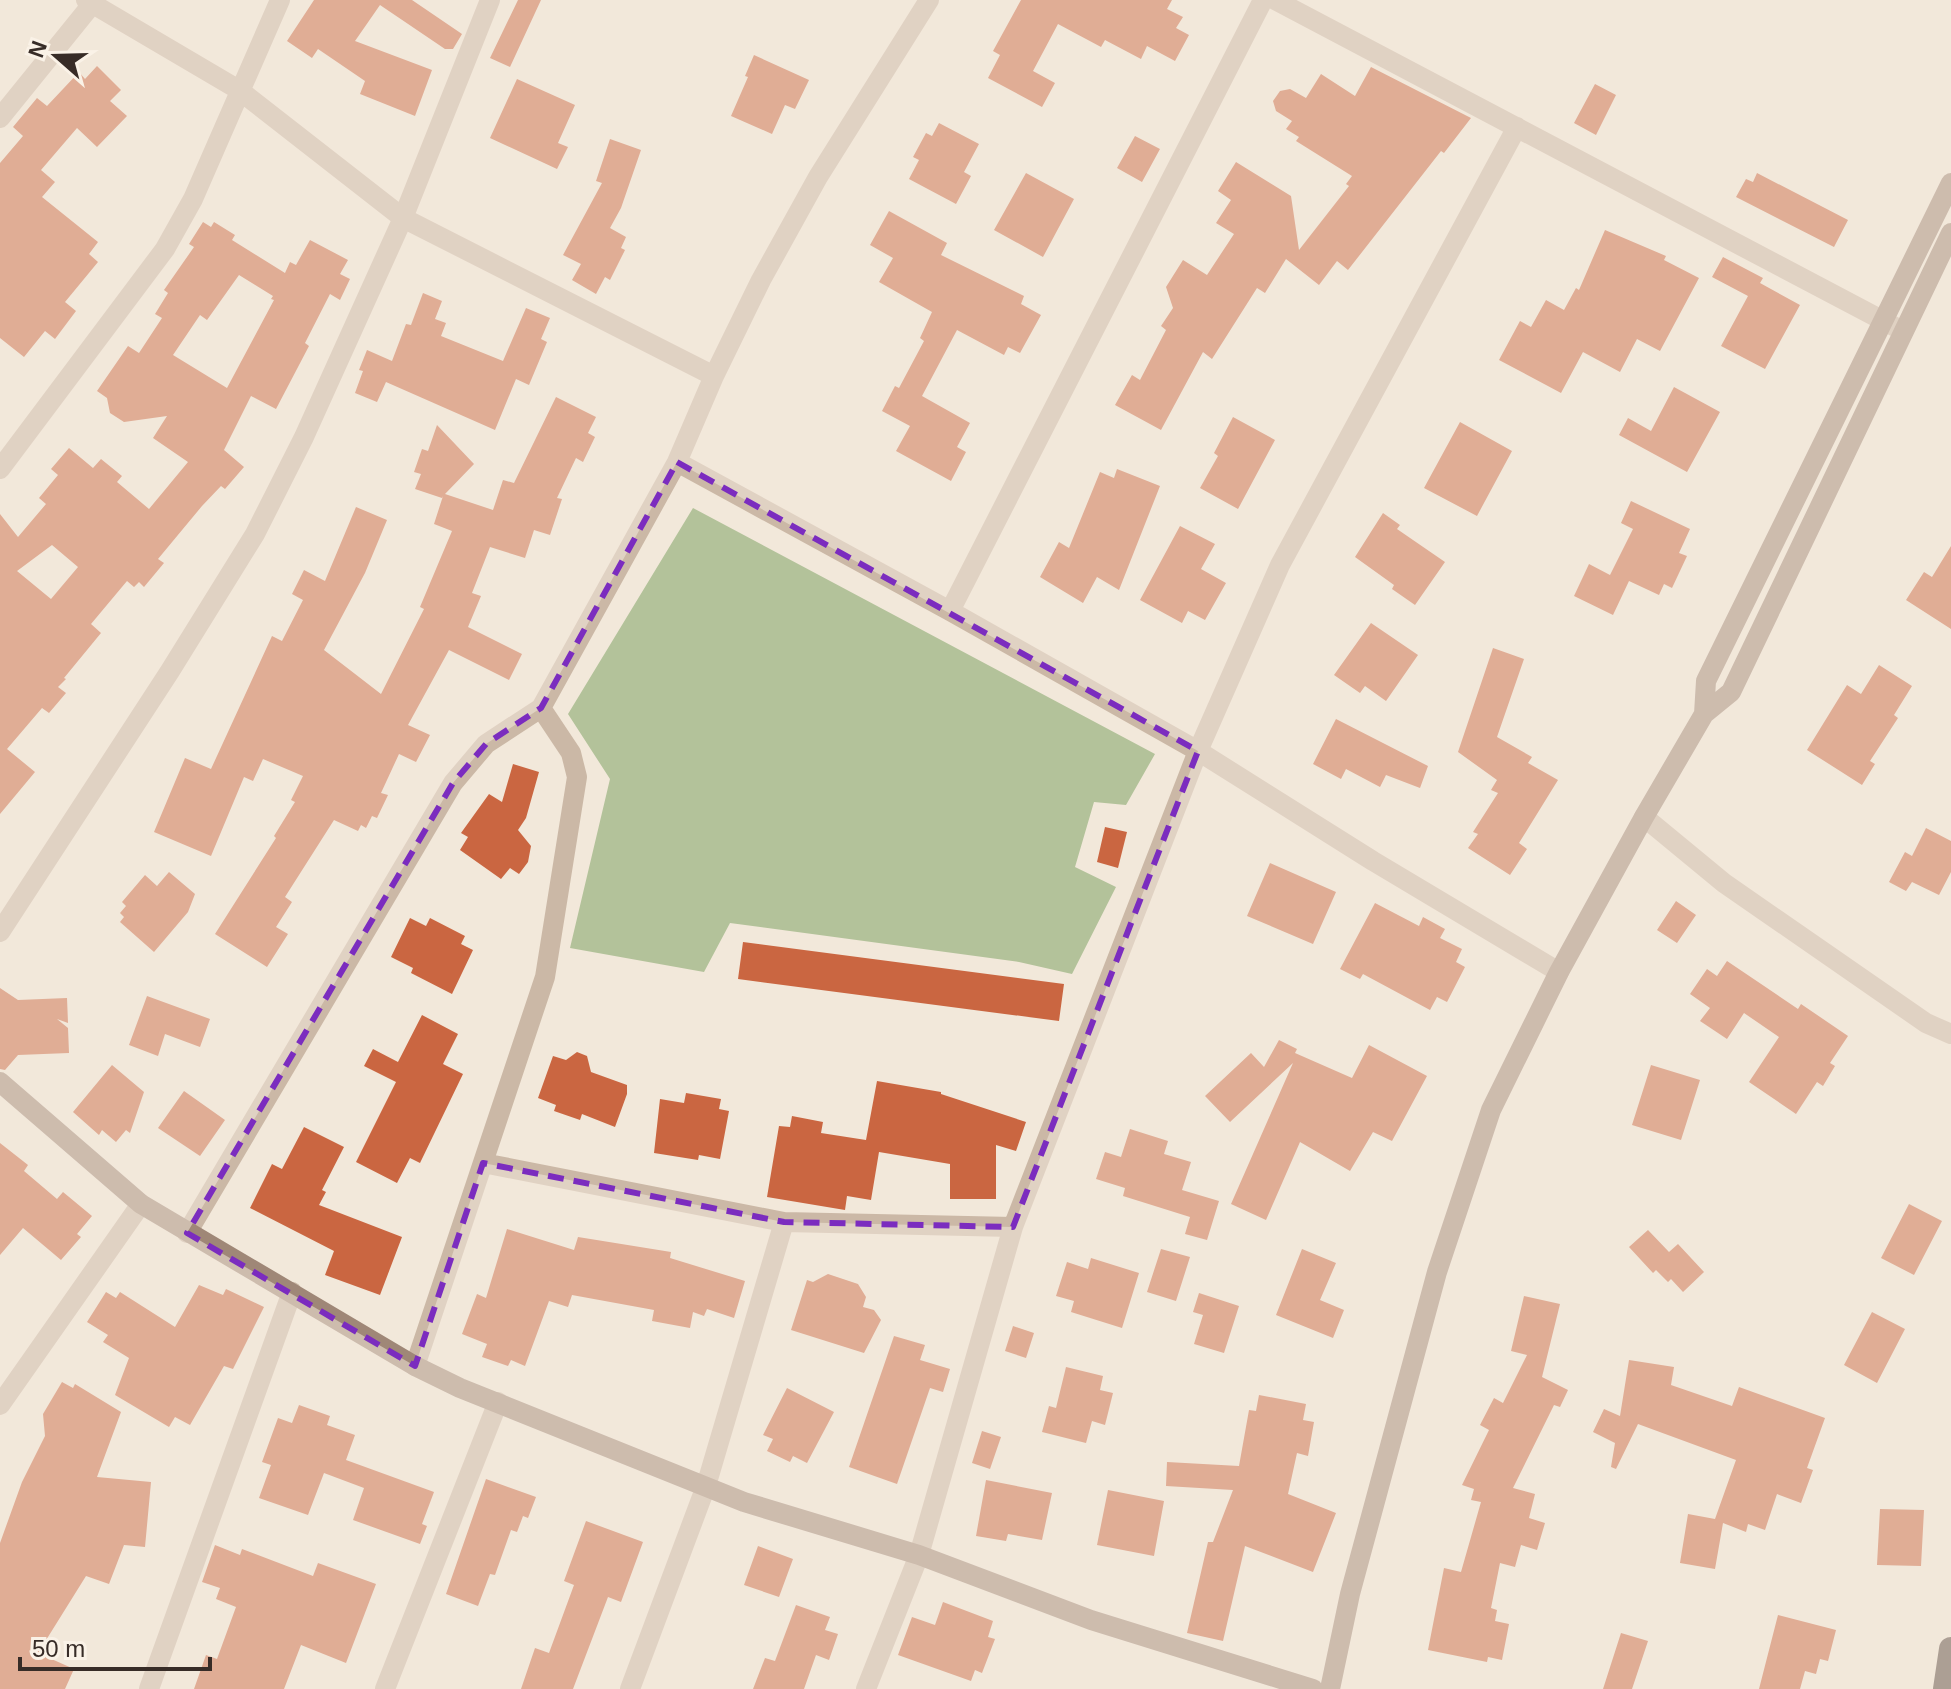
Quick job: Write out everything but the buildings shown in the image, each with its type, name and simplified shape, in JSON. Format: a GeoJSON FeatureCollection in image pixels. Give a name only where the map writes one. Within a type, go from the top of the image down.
{"type":"FeatureCollection","features":[{"type":"Feature","properties":{"kind":"highway"},"geometry":{"type":"LineString","coordinates":[[1945,1689],[1951,1649]]}},
{"type":"Feature","properties":{"kind":"street"},"geometry":{"type":"LineString","coordinates":[[0,469],[165,249],[193,199],[280,0]]}},
{"type":"Feature","properties":{"kind":"street"},"geometry":{"type":"LineString","coordinates":[[0,932],[255,534],[304,437],[403,218],[490,0]]}},
{"type":"Feature","properties":{"kind":"street"},"geometry":{"type":"LineString","coordinates":[[187,1233],[453,783],[486,744],[541,708],[677,462],[714,376],[761,280],[818,177],[929,0]]}},
{"type":"Feature","properties":{"kind":"street"},"geometry":{"type":"LineString","coordinates":[[950,611],[1263,0]]}},
{"type":"Feature","properties":{"kind":"street"},"geometry":{"type":"LineString","coordinates":[[1275,0],[1903,331]]}},
{"type":"Feature","properties":{"kind":"street"},"geometry":{"type":"LineString","coordinates":[[0,118],[90,2],[239,90],[403,218],[714,376]]}},
{"type":"Feature","properties":{"kind":"street"},"geometry":{"type":"LineString","coordinates":[[866,1689],[919,1555],[1013,1227],[1198,751],[1280,565],[1517,127]]}},
{"type":"Feature","properties":{"kind":"street"},"geometry":{"type":"LineString","coordinates":[[1704,714],[1706,681],[1951,183]]}},
{"type":"Feature","properties":{"kind":"street"},"geometry":{"type":"LineString","coordinates":[[1330,1689],[1350,1594],[1437,1272],[1491,1110],[1559,972],[1644,817],[1704,714],[1731,692],[1951,233]]}},
{"type":"Feature","properties":{"kind":"street"},"geometry":{"type":"LineString","coordinates":[[1835,423],[1857,430]]}},
{"type":"Feature","properties":{"kind":"street"},"geometry":{"type":"LineString","coordinates":[[677,462],[1198,751],[1373,861],[1559,972]]}},
{"type":"Feature","properties":{"kind":"street"},"geometry":{"type":"LineString","coordinates":[[1765,565],[1788,574]]}},
{"type":"Feature","properties":{"kind":"street"},"geometry":{"type":"LineString","coordinates":[[415,1366],[545,977],[577,777],[571,753],[541,708]]}},
{"type":"Feature","properties":{"kind":"street"},"geometry":{"type":"LineString","coordinates":[[1644,817],[1724,883],[1926,1023],[1951,1034]]}},
{"type":"Feature","properties":{"kind":"street"},"geometry":{"type":"LineString","coordinates":[[0,1082],[141,1204],[415,1366],[460,1388],[744,1502],[919,1555],[1091,1620],[1313,1689]]}},
{"type":"Feature","properties":{"kind":"street"},"geometry":{"type":"LineString","coordinates":[[483,1163],[784,1222],[1013,1227]]}},
{"type":"Feature","properties":{"kind":"street"},"geometry":{"type":"LineString","coordinates":[[0,1405],[141,1204]]}},
{"type":"Feature","properties":{"kind":"street"},"geometry":{"type":"LineString","coordinates":[[630,1689],[706,1486],[784,1222]]}},
{"type":"Feature","properties":{"kind":"street"},"geometry":{"type":"LineString","coordinates":[[149,1689],[292,1292]]}},
{"type":"Feature","properties":{"kind":"street"},"geometry":{"type":"LineString","coordinates":[[385,1689],[498,1402]]}},
{"type":"Feature","properties":{"kind":"highlighted area"},"geometry":{"type":"Polygon","coordinates":[[[677,462],[1198,751],[1013,1227],[784,1222],[483,1163],[415,1366],[187,1233],[453,783],[486,744],[541,708],[677,462]]]}},
{"type":"Feature","properties":{"kind":"green space"},"geometry":{"type":"Polygon","coordinates":[[[693,508],[1155,754],[1126,805],[1094,802],[1075,867],[1116,887],[1072,974],[1019,962],[730,923],[704,972],[570,948],[610,779],[568,714],[693,508]]]}}]}
